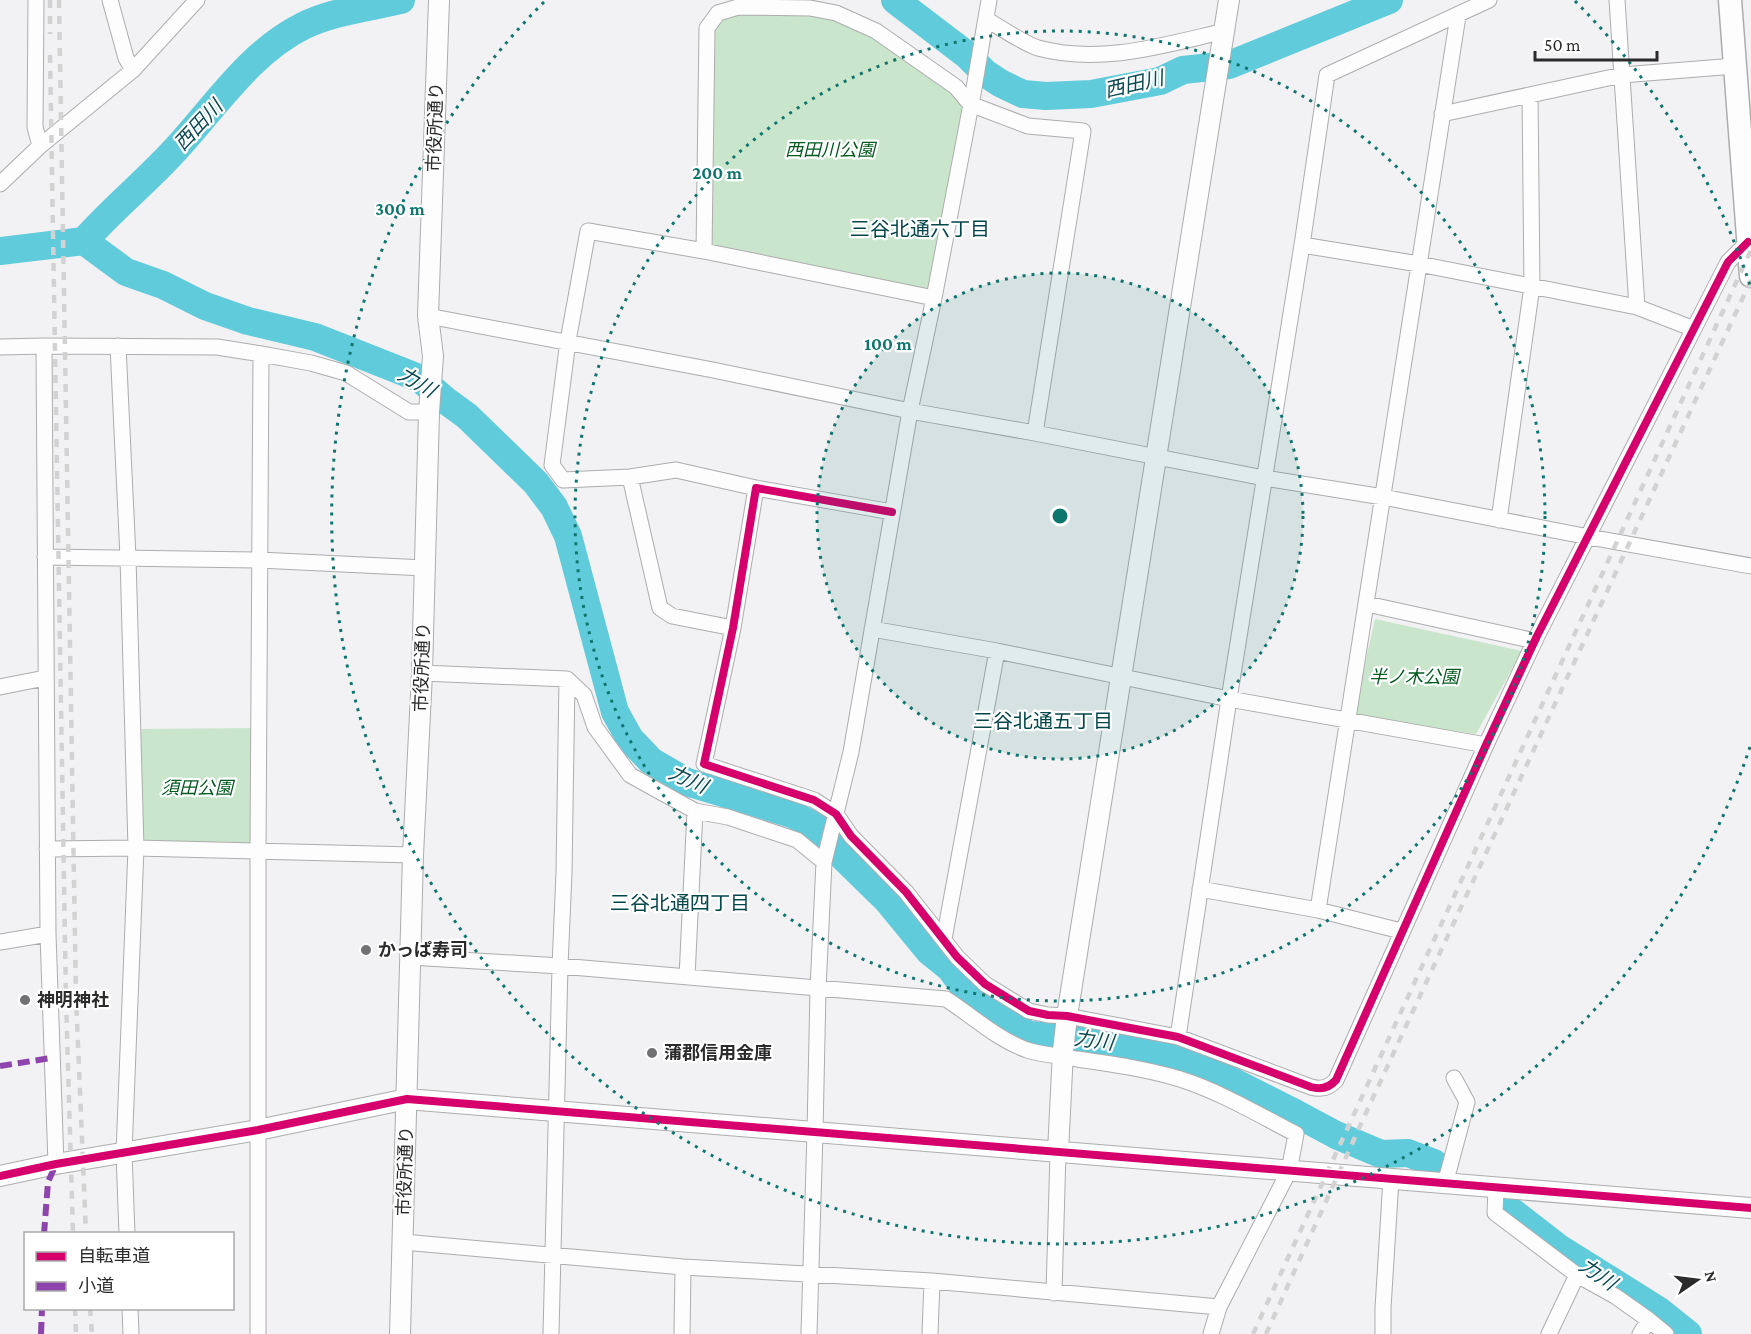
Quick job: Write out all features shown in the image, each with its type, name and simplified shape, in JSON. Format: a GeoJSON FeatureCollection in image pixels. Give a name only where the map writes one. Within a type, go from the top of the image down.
{"type":"FeatureCollection","features":[{"type":"Feature","properties":{"kind":"main road"},"geometry":{"type":"LineString","coordinates":[[1730,0],[1747,174],[1751,276]]}},
{"type":"Feature","properties":{"kind":"street"},"geometry":{"type":"LineString","coordinates":[[36,0],[35,128],[40,146]]}},
{"type":"Feature","properties":{"kind":"street"},"geometry":{"type":"LineString","coordinates":[[110,0],[126,58],[133,70]]}},
{"type":"Feature","properties":{"kind":"street"},"geometry":{"type":"LineString","coordinates":[[0,184],[40,146],[133,70],[196,0]]}},
{"type":"Feature","properties":{"kind":"street"},"geometry":{"type":"LineString","coordinates":[[1054,1293],[1058,1152],[1067,1016],[1229,0]]}},
{"type":"Feature","properties":{"kind":"street"},"geometry":{"type":"LineString","coordinates":[[1178,1037],[1327,75],[1489,0]]}},
{"type":"Feature","properties":{"kind":"street"},"geometry":{"type":"LineString","coordinates":[[1617,0],[1637,307]]}},
{"type":"Feature","properties":{"kind":"street","name":"市役所通り"},"geometry":{"type":"LineString","coordinates":[[400,1334],[413,855],[422,673],[432,356],[428,316],[439,3]]}},
{"type":"Feature","properties":{"kind":"street"},"geometry":{"type":"LineString","coordinates":[[704,251],[707,28],[718,14],[738,7],[810,8],[836,13],[876,31],[972,99],[1028,126],[1083,131],[1035,433]]}},
{"type":"Feature","properties":{"kind":"street"},"geometry":{"type":"LineString","coordinates":[[809,1334],[818,988],[825,859],[851,752],[910,411],[934,298],[987,11],[1037,47],[1085,55],[1131,52],[1223,37]]}},
{"type":"Feature","properties":{"kind":"street"},"geometry":{"type":"LineString","coordinates":[[1318,910],[1458,15]]}},
{"type":"Feature","properties":{"kind":"street"},"geometry":{"type":"LineString","coordinates":[[1442,114],[1622,75],[1736,66]]}},
{"type":"Feature","properties":{"kind":"street"},"geometry":{"type":"LineString","coordinates":[[1499,520],[1532,286],[1530,95]]}},
{"type":"Feature","properties":{"kind":"street"},"geometry":{"type":"LineString","coordinates":[[892,512],[756,488],[676,470],[630,477],[563,480],[552,465],[568,341],[588,231],[704,251],[934,298]]}},
{"type":"Feature","properties":{"kind":"street"},"geometry":{"type":"LineString","coordinates":[[756,488],[733,628],[704,764],[813,800],[835,819],[906,892],[957,957],[985,984],[1029,1011],[1178,1037],[1311,1087],[1325,1088],[1336,1080],[1401,931],[1535,641],[1728,262],[1748,242]]}},
{"type":"Feature","properties":{"kind":"street"},"geometry":{"type":"LineString","coordinates":[[1302,245],[1419,264],[1637,307],[1694,329]]}},
{"type":"Feature","properties":{"kind":"street"},"geometry":{"type":"LineString","coordinates":[[428,316],[568,341],[910,411],[1264,478],[1383,497],[1751,566]]}},
{"type":"Feature","properties":{"kind":"street"},"geometry":{"type":"LineString","coordinates":[[44,345],[46,849],[56,1164]]}},
{"type":"Feature","properties":{"kind":"street"},"geometry":{"type":"LineString","coordinates":[[0,347],[44,345],[217,347],[311,363],[346,373],[409,412],[429,412]]}},
{"type":"Feature","properties":{"kind":"street"},"geometry":{"type":"LineString","coordinates":[[118,346],[128,557],[136,848],[124,1153],[127,1232]]}},
{"type":"Feature","properties":{"kind":"street"},"geometry":{"type":"LineString","coordinates":[[258,1334],[261,354]]}},
{"type":"Feature","properties":{"kind":"street"},"geometry":{"type":"LineString","coordinates":[[630,477],[660,608],[672,616],[733,628]]}},
{"type":"Feature","properties":{"kind":"street"},"geometry":{"type":"LineString","coordinates":[[45,557],[259,560],[425,568]]}},
{"type":"Feature","properties":{"kind":"street"},"geometry":{"type":"LineString","coordinates":[[1367,604],[1535,641]]}},
{"type":"Feature","properties":{"kind":"street"},"geometry":{"type":"LineString","coordinates":[[872,629],[997,651],[1229,699],[1486,745]]}},
{"type":"Feature","properties":{"kind":"street"},"geometry":{"type":"LineString","coordinates":[[944,939],[997,651]]}},
{"type":"Feature","properties":{"kind":"street"},"geometry":{"type":"LineString","coordinates":[[422,673],[567,679],[584,696],[595,728],[630,775],[695,811],[728,817],[797,840],[825,859]]}},
{"type":"Feature","properties":{"kind":"street"},"geometry":{"type":"LineString","coordinates":[[0,687],[45,678]]}},
{"type":"Feature","properties":{"kind":"street"},"geometry":{"type":"LineString","coordinates":[[551,1334],[567,679]]}},
{"type":"Feature","properties":{"kind":"street"},"geometry":{"type":"LineString","coordinates":[[687,977],[695,811]]}},
{"type":"Feature","properties":{"kind":"street"},"geometry":{"type":"LineString","coordinates":[[46,849],[136,848],[413,855]]}},
{"type":"Feature","properties":{"kind":"street"},"geometry":{"type":"LineString","coordinates":[[1200,889],[1318,910],[1401,931]]}},
{"type":"Feature","properties":{"kind":"street"},"geometry":{"type":"LineString","coordinates":[[0,942],[48,934]]}},
{"type":"Feature","properties":{"kind":"street"},"geometry":{"type":"LineString","coordinates":[[410,957],[560,966],[946,999],[1005,1040],[1029,1050],[1063,1054],[1181,1080],[1226,1097],[1296,1134],[1288,1171],[1219,1307],[1211,1334]]}},
{"type":"Feature","properties":{"kind":"street"},"geometry":{"type":"LineString","coordinates":[[1446,1184],[1467,1102],[1454,1078]]}},
{"type":"Feature","properties":{"kind":"street"},"geometry":{"type":"LineString","coordinates":[[0,1176],[56,1164],[258,1130],[407,1099],[1751,1208]]}},
{"type":"Feature","properties":{"kind":"street"},"geometry":{"type":"LineString","coordinates":[[1383,1334],[1390,1179]]}},
{"type":"Feature","properties":{"kind":"street"},"geometry":{"type":"LineString","coordinates":[[1496,1188],[1495,1212],[1577,1275],[1614,1296],[1666,1334]]}},
{"type":"Feature","properties":{"kind":"street"},"geometry":{"type":"LineString","coordinates":[[403,1242],[683,1267],[932,1281],[1219,1307]]}},
{"type":"Feature","properties":{"kind":"street"},"geometry":{"type":"LineString","coordinates":[[681,1334],[683,1267]]}},
{"type":"Feature","properties":{"kind":"street"},"geometry":{"type":"LineString","coordinates":[[1550,1334],[1577,1275]]}},
{"type":"Feature","properties":{"kind":"street"},"geometry":{"type":"LineString","coordinates":[[930,1334],[932,1281]]}},
{"type":"Feature","properties":{"kind":"street"},"geometry":{"type":"LineString","coordinates":[[130,1310],[131,1334]]}},
{"type":"Feature","properties":{"kind":"street"},"geometry":{"type":"LineString","coordinates":[[1641,1334],[1649,1320]]}},
{"type":"Feature","properties":{"kind":"green space","name":"西田川公園"},"geometry":{"type":"Polygon","coordinates":[[[810,8],[876,31],[970,104],[934,298],[704,251],[707,28],[718,13],[810,8]]]}},
{"type":"Feature","properties":{"kind":"green space","name":"半ノ木公園"},"geometry":{"type":"Polygon","coordinates":[[[1375,619],[1522,651],[1476,734],[1353,717],[1375,619]]]}},
{"type":"Feature","properties":{"kind":"green space","name":"須田公園"},"geometry":{"type":"Polygon","coordinates":[[[259,728],[258,850],[136,848],[133,729],[259,728]]]}},
{"type":"Feature","properties":{"kind":"waterway","name":"西田川"},"geometry":{"type":"LineString","coordinates":[[0,251],[84,241],[164,162],[249,66],[284,37],[314,21],[338,13],[401,0]]}},
{"type":"Feature","properties":{"kind":"waterway","name":"西田川"},"geometry":{"type":"LineString","coordinates":[[895,0],[1000,83],[1023,94],[1046,96],[1091,94],[1160,81],[1183,70],[1229,65],[1389,0]]}},
{"type":"Feature","properties":{"kind":"waterway","name":"力川"},"geometry":{"type":"LineString","coordinates":[[84,241],[126,272],[163,285],[205,306],[248,321],[315,337],[419,378],[467,416],[536,483],[554,507],[568,536],[615,712],[630,739],[651,761],[687,782],[792,814],[816,827],[888,901],[929,951],[950,968],[977,1005],[1029,1035],[1088,1038],[1146,1049],[1204,1067],[1336,1135],[1381,1154],[1408,1153],[1434,1163]]}},
{"type":"Feature","properties":{"kind":"waterway","name":"力川"},"geometry":{"type":"LineString","coordinates":[[1510,1210],[1559,1248],[1658,1310],[1688,1334]]}},
{"type":"Feature","properties":{"kind":"railway"},"geometry":{"type":"LineString","coordinates":[[50,0],[50,34]]}},
{"type":"Feature","properties":{"kind":"railway"},"geometry":{"type":"LineString","coordinates":[[59,0],[76,997],[86,1232]]}},
{"type":"Feature","properties":{"kind":"railway"},"geometry":{"type":"LineString","coordinates":[[50,55],[66,999],[73,1232]]}},
{"type":"Feature","properties":{"kind":"railway"},"geometry":{"type":"LineString","coordinates":[[1253,1334],[1751,250]]}},
{"type":"Feature","properties":{"kind":"railway"},"geometry":{"type":"LineString","coordinates":[[1266,1334],[1751,280]]}},
{"type":"Feature","properties":{"kind":"railway"},"geometry":{"type":"LineString","coordinates":[[75,1310],[76,1334]]}},
{"type":"Feature","properties":{"kind":"railway"},"geometry":{"type":"LineString","coordinates":[[90,1310],[92,1334]]}},
{"type":"Feature","properties":{"kind":"marked path"},"geometry":{"type":"LineString","coordinates":[[0,1066],[51,1058]]}},
{"type":"Feature","properties":{"kind":"marked path"},"geometry":{"type":"LineString","coordinates":[[44,1232],[48,1182],[56,1164]]}},
{"type":"Feature","properties":{"kind":"marked path"},"geometry":{"type":"LineString","coordinates":[[41,1334],[42,1310]]}},
{"type":"Feature","properties":{"kind":"cycle path"},"geometry":{"type":"LineString","coordinates":[[892,512],[756,488],[733,628],[704,764],[814,800],[836,814],[851,836],[906,892],[957,957],[985,984],[1029,1011],[1178,1037],[1311,1087],[1325,1088],[1336,1080],[1537,636],[1728,262],[1748,242]]}},
{"type":"Feature","properties":{"kind":"cycle path"},"geometry":{"type":"LineString","coordinates":[[0,1176],[56,1164],[258,1130],[407,1099],[1751,1208]]}},
{"type":"Feature","properties":{"kind":"place","name":"かっぱ寿司"},"geometry":{"type":"Point","coordinates":[366,950]}},
{"type":"Feature","properties":{"kind":"place","name":"神明神社"},"geometry":{"type":"Point","coordinates":[25,1000]}},
{"type":"Feature","properties":{"kind":"place","name":"蒲郡信用金庫"},"geometry":{"type":"Point","coordinates":[652,1053]}},
{"type":"Feature","properties":{"kind":"district","name":"三谷北通六丁目"},"geometry":{"type":"Point","coordinates":[920,229]}},
{"type":"Feature","properties":{"kind":"district","name":"三谷北通五丁目"},"geometry":{"type":"Point","coordinates":[1043,721]}},
{"type":"Feature","properties":{"kind":"district","name":"三谷北通四丁目"},"geometry":{"type":"Point","coordinates":[680,903]}}]}
